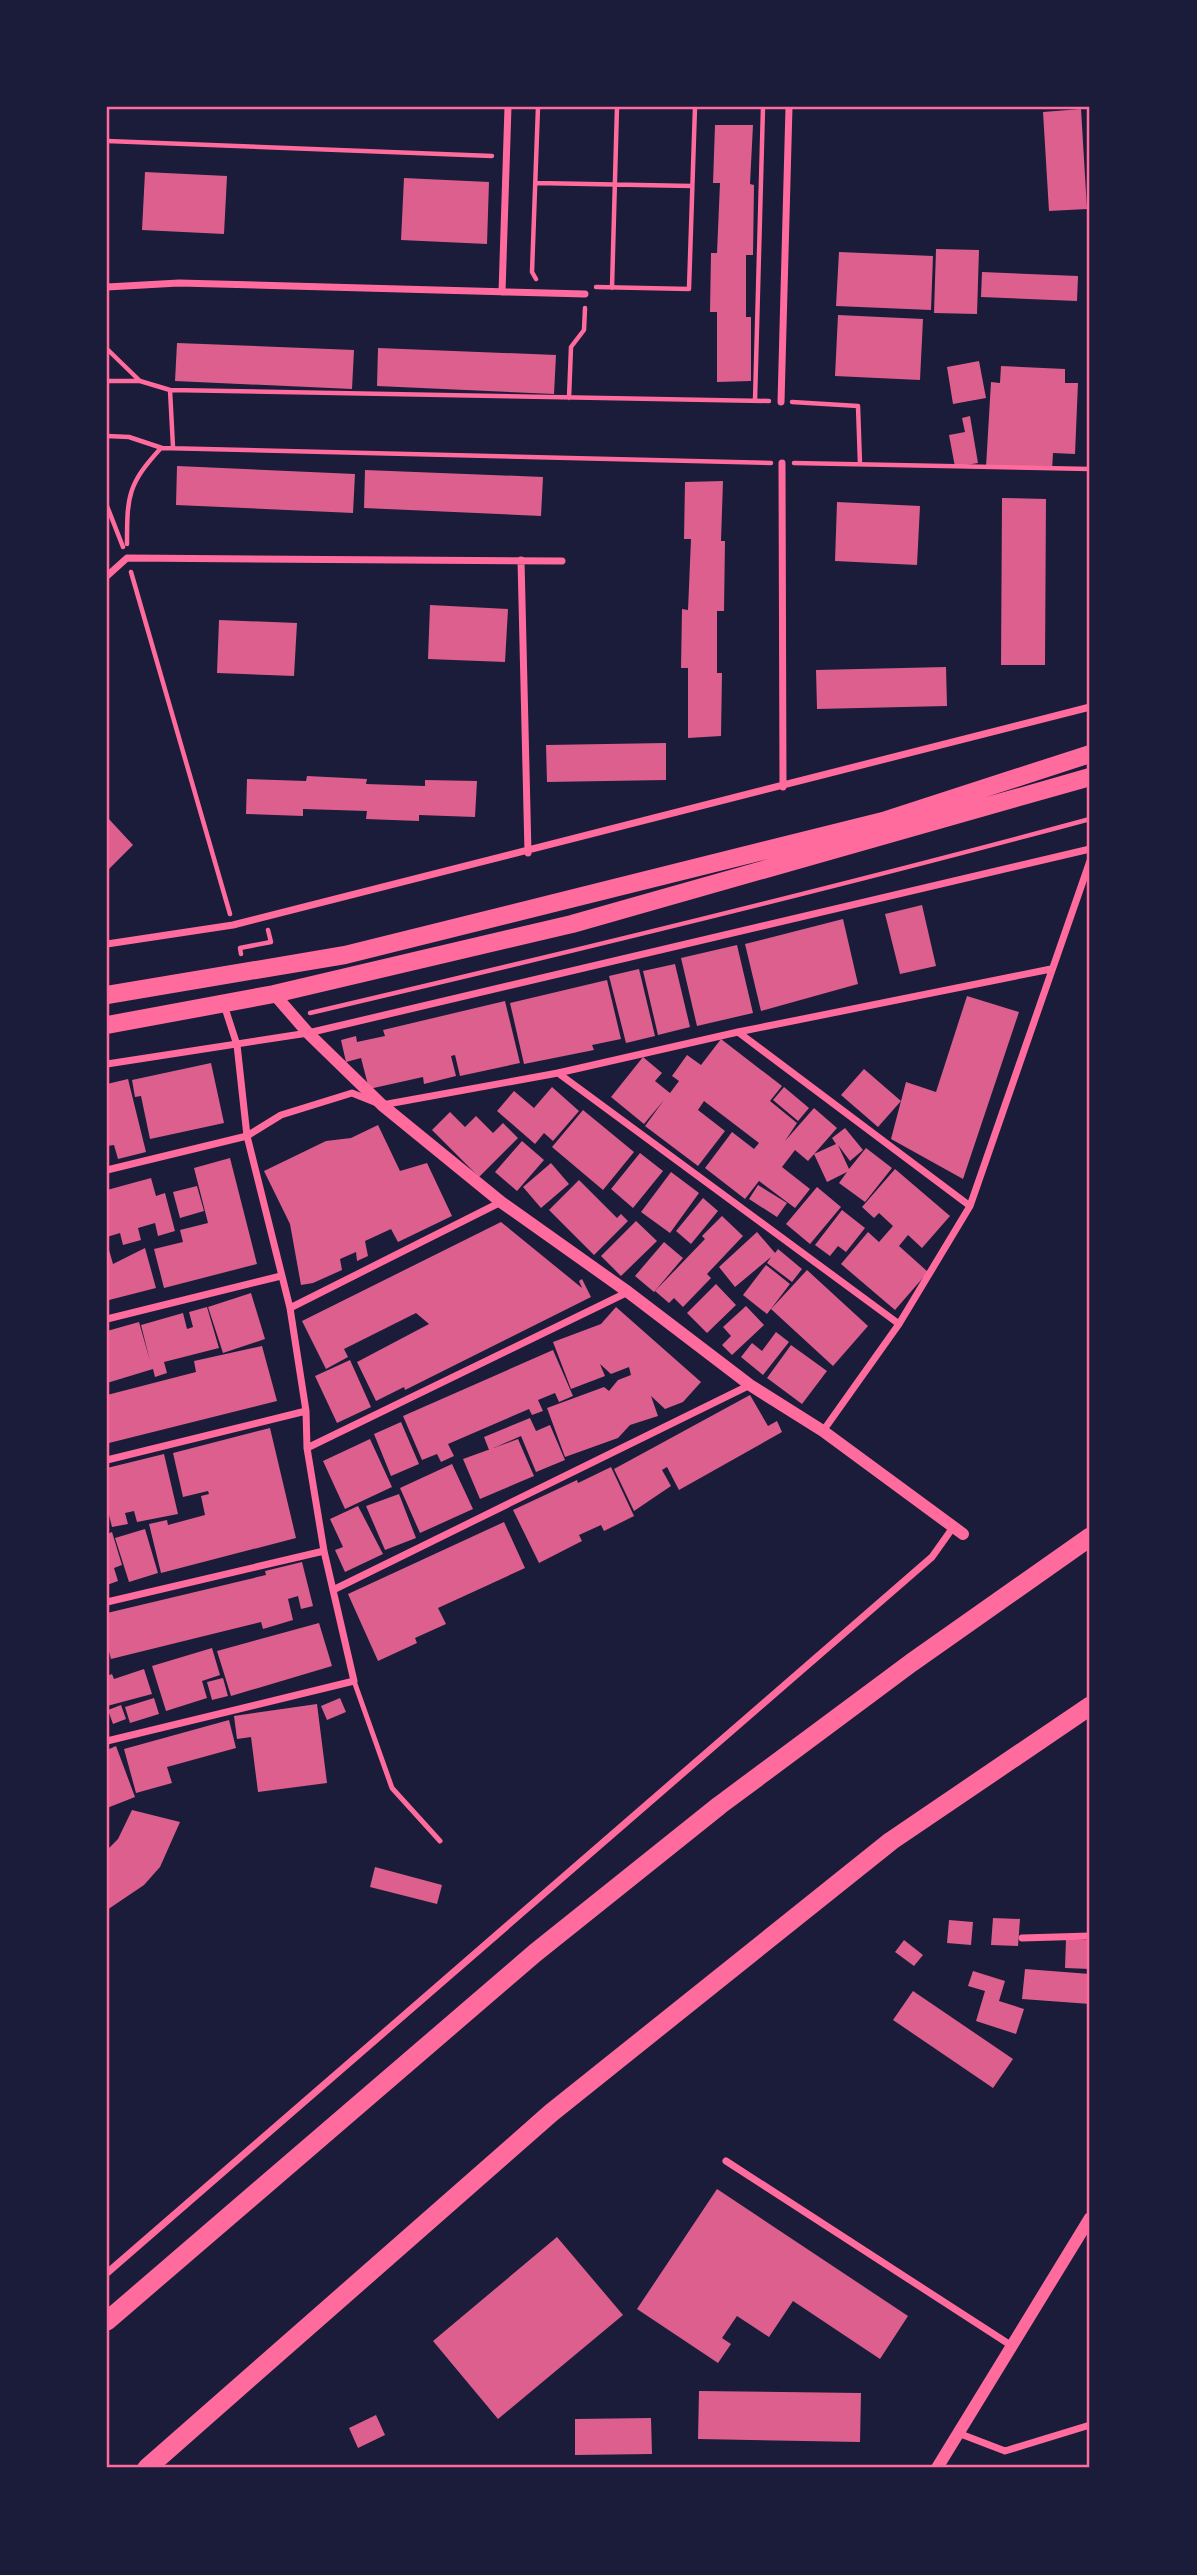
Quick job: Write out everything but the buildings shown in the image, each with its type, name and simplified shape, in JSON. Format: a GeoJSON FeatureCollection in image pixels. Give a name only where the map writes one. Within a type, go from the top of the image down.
{"type":"FeatureCollection","features":[{"type":"Feature","properties":{"kind":"highway"},"geometry":{"type":"LineString","coordinates":[[107,995],[345,955],[883,821],[1090,754]]}},
{"type":"Feature","properties":{"kind":"highway"},"geometry":{"type":"LineString","coordinates":[[107,1025],[274,994],[572,924],[1090,777]]}},
{"type":"Feature","properties":{"kind":"highway"},"geometry":{"type":"LineString","coordinates":[[107,2321],[535,1954],[720,1804],[911,1663],[1090,1537]]}},
{"type":"Feature","properties":{"kind":"highway"},"geometry":{"type":"LineString","coordinates":[[147,2468],[551,2113],[891,1841],[1090,1706]]}},
{"type":"Feature","properties":{"kind":"street"},"geometry":{"type":"LineString","coordinates":[[502,292],[508,107]]}},
{"type":"Feature","properties":{"kind":"street"},"geometry":{"type":"LineString","coordinates":[[781,402],[789,107]]}},
{"type":"Feature","properties":{"kind":"street"},"geometry":{"type":"LineString","coordinates":[[107,287],[179,283],[585,294]]}},
{"type":"Feature","properties":{"kind":"street"},"geometry":{"type":"LineString","coordinates":[[782,463],[783,787]]}},
{"type":"Feature","properties":{"kind":"street"},"geometry":{"type":"LineString","coordinates":[[107,576],[127,558],[562,561]]}},
{"type":"Feature","properties":{"kind":"street"},"geometry":{"type":"LineString","coordinates":[[521,560],[528,853]]}},
{"type":"Feature","properties":{"kind":"street"},"geometry":{"type":"LineString","coordinates":[[107,944],[233,925],[528,853],[1090,707]]}},
{"type":"Feature","properties":{"kind":"street"},"geometry":{"type":"LineString","coordinates":[[107,1064],[308,1033],[1090,849]]}},
{"type":"Feature","properties":{"kind":"street"},"geometry":{"type":"LineString","coordinates":[[823,1431],[899,1324],[970,1206],[1090,862]]}},
{"type":"Feature","properties":{"kind":"street"},"geometry":{"type":"LineString","coordinates":[[107,1170],[247,1136],[281,1115],[352,1093],[382,1105],[558,1073],[738,1032],[1051,969]]}},
{"type":"Feature","properties":{"kind":"street"},"geometry":{"type":"LineString","coordinates":[[107,2273],[932,1557],[959,1530],[823,1431],[750,1385],[628,1292],[501,1202],[382,1105],[308,1033],[274,994]]}},
{"type":"Feature","properties":{"kind":"street"},"geometry":{"type":"LineString","coordinates":[[107,1741],[354,1681],[324,1551],[307,1448],[306,1411],[290,1308],[247,1136],[237,1045],[223,1004]]}},
{"type":"Feature","properties":{"kind":"street"},"geometry":{"type":"LineString","coordinates":[[738,1032],[970,1206]]}},
{"type":"Feature","properties":{"kind":"street"},"geometry":{"type":"LineString","coordinates":[[558,1073],[899,1324]]}},
{"type":"Feature","properties":{"kind":"street"},"geometry":{"type":"LineString","coordinates":[[290,1308],[501,1202]]}},
{"type":"Feature","properties":{"kind":"street"},"geometry":{"type":"LineString","coordinates":[[107,1319],[281,1276]]}},
{"type":"Feature","properties":{"kind":"street"},"geometry":{"type":"LineString","coordinates":[[307,1448],[628,1292]]}},
{"type":"Feature","properties":{"kind":"street"},"geometry":{"type":"LineString","coordinates":[[333,1590],[750,1385]]}},
{"type":"Feature","properties":{"kind":"street"},"geometry":{"type":"LineString","coordinates":[[107,1460],[306,1411]]}},
{"type":"Feature","properties":{"kind":"street"},"geometry":{"type":"LineString","coordinates":[[107,1602],[324,1551]]}},
{"type":"Feature","properties":{"kind":"street"},"geometry":{"type":"LineString","coordinates":[[1022,1938],[1090,1936]]}},
{"type":"Feature","properties":{"kind":"street"},"geometry":{"type":"LineString","coordinates":[[726,2161],[1013,2346]]}},
{"type":"Feature","properties":{"kind":"street"},"geometry":{"type":"LineString","coordinates":[[937,2468],[1090,2218]]}},
{"type":"Feature","properties":{"kind":"street"},"geometry":{"type":"LineString","coordinates":[[958,2432],[1005,2451],[1090,2425]]}},
{"type":"Feature","properties":{"kind":"lane"},"geometry":{"type":"LineString","coordinates":[[354,1681],[393,1788],[440,1840]]}},
{"type":"Feature","properties":{"kind":"path"},"geometry":{"type":"LineString","coordinates":[[538,107],[532,272],[536,279],[547,284]]}},
{"type":"Feature","properties":{"kind":"path"},"geometry":{"type":"LineString","coordinates":[[612,288],[617,107]]}},
{"type":"Feature","properties":{"kind":"path"},"geometry":{"type":"LineString","coordinates":[[569,398],[571,348],[584,330],[584,287],[689,289],[695,107]]}},
{"type":"Feature","properties":{"kind":"path"},"geometry":{"type":"LineString","coordinates":[[755,401],[763,107]]}},
{"type":"Feature","properties":{"kind":"path"},"geometry":{"type":"LineString","coordinates":[[107,141],[507,156]]}},
{"type":"Feature","properties":{"kind":"path"},"geometry":{"type":"LineString","coordinates":[[536,183],[692,186]]}},
{"type":"Feature","properties":{"kind":"path"},"geometry":{"type":"LineString","coordinates":[[107,349],[141,381]]}},
{"type":"Feature","properties":{"kind":"path"},"geometry":{"type":"LineString","coordinates":[[107,381],[141,381],[170,390],[755,401],[858,406],[860,464]]}},
{"type":"Feature","properties":{"kind":"path"},"geometry":{"type":"LineString","coordinates":[[170,390],[173,447]]}},
{"type":"Feature","properties":{"kind":"path"},"geometry":{"type":"LineString","coordinates":[[107,436],[129,436],[162,448],[1090,469]]}},
{"type":"Feature","properties":{"kind":"path"},"geometry":{"type":"LineString","coordinates":[[127,558],[127,499],[140,471],[162,448]]}},
{"type":"Feature","properties":{"kind":"path"},"geometry":{"type":"LineString","coordinates":[[107,506],[127,558],[233,925]]}},
{"type":"Feature","properties":{"kind":"path"},"geometry":{"type":"LineString","coordinates":[[294,1017],[515,966],[891,873],[1090,819]]}},
{"type":"Feature","properties":{"kind":"path"},"geometry":{"type":"LineString","coordinates":[[240,948],[271,942]]}}]}
